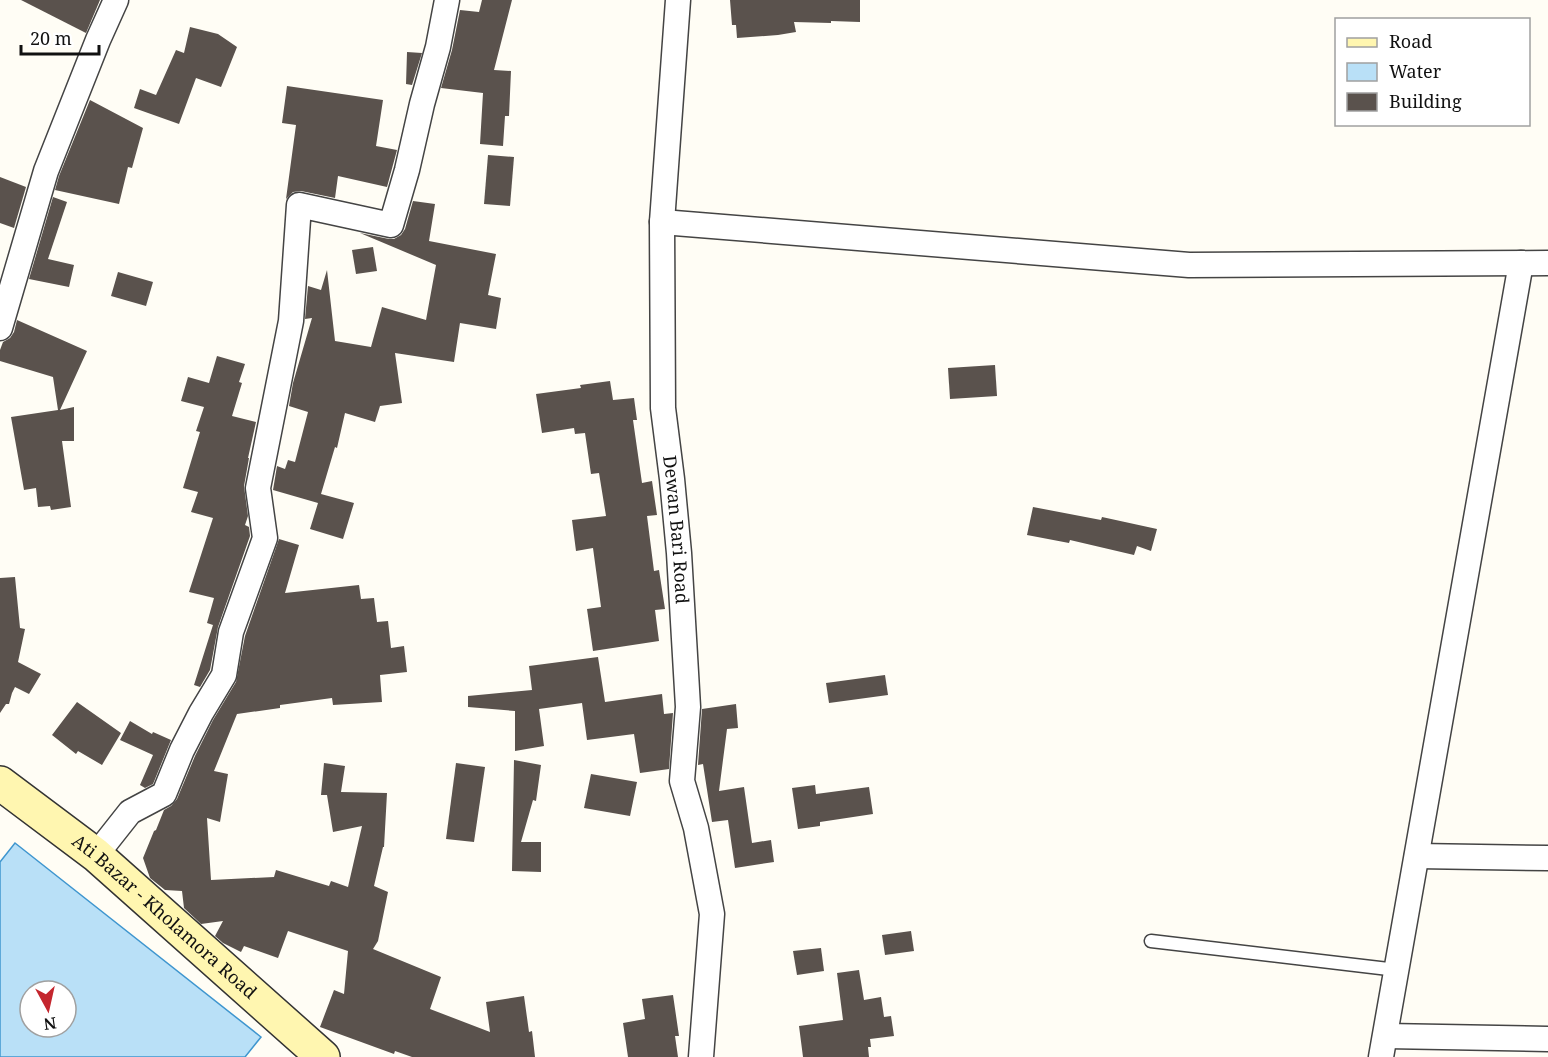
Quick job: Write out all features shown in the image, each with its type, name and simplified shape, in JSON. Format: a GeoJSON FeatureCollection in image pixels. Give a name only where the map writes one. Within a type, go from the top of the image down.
{"type":"FeatureCollection","features":[{"type":"Feature","properties":{"kind":"main road","name":"Ati Bazar - Kholamora Road"},"geometry":{"type":"LineString","coordinates":[[0,783],[96,855],[323,1057]]}},
{"type":"Feature","properties":{"kind":"street"},"geometry":{"type":"LineString","coordinates":[[0,328],[46,171],[116,0]]}},
{"type":"Feature","properties":{"kind":"street"},"geometry":{"type":"LineString","coordinates":[[96,855],[130,812],[164,794],[182,750],[224,675],[231,633],[265,538],[258,488],[291,321],[299,205],[391,225],[438,47],[447,0]]}},
{"type":"Feature","properties":{"kind":"street","name":"Dewan Bari Road"},"geometry":{"type":"LineString","coordinates":[[676,0],[662,222],[663,408],[679,553],[688,707],[682,781],[696,828],[712,914],[701,1057]]}},
{"type":"Feature","properties":{"kind":"street"},"geometry":{"type":"LineString","coordinates":[[662,222],[1189,266],[1548,263]]}},
{"type":"Feature","properties":{"kind":"street"},"geometry":{"type":"LineString","coordinates":[[1521,263],[1383,1046],[1548,1039]]}},
{"type":"Feature","properties":{"kind":"street"},"geometry":{"type":"LineString","coordinates":[[1417,856],[1548,858]]}},
{"type":"Feature","properties":{"kind":"lane"},"geometry":{"type":"LineString","coordinates":[[1151,941],[1397,970]]}},
{"type":"Feature","properties":{"kind":"water"},"geometry":{"type":"Polygon","coordinates":[[[15,843],[261,1037],[245,1057],[0,1057],[0,862],[15,843]]]}},
{"type":"Feature","properties":{"kind":"building"},"geometry":{"type":"Polygon","coordinates":[[[21,0],[100,0],[86,33],[21,0]]]}},
{"type":"Feature","properties":{"kind":"building"},"geometry":{"type":"Polygon","coordinates":[[[482,0],[512,0],[494,70],[511,71],[509,116],[505,116],[503,146],[480,144],[483,93],[441,88],[460,10],[479,12],[482,0]]]}},
{"type":"Feature","properties":{"kind":"building"},"geometry":{"type":"Polygon","coordinates":[[[730,0],[860,0],[860,22],[794,22],[796,32],[737,38],[736,25],[732,25],[730,0]]]}},
{"type":"Feature","properties":{"kind":"building"},"geometry":{"type":"Polygon","coordinates":[[[190,27],[218,34],[237,47],[221,87],[196,78],[179,124],[134,108],[140,89],[156,95],[176,50],[184,53],[190,27]]]}},
{"type":"Feature","properties":{"kind":"building"},"geometry":{"type":"Polygon","coordinates":[[[407,52],[422,53],[412,85],[406,84],[407,52]]]}},
{"type":"Feature","properties":{"kind":"building"},"geometry":{"type":"Polygon","coordinates":[[[287,86],[383,100],[376,146],[397,150],[387,187],[338,176],[335,198],[301,191],[293,192],[286,199],[296,125],[282,123],[287,86]]]}},
{"type":"Feature","properties":{"kind":"building"},"geometry":{"type":"Polygon","coordinates":[[[90,100],[143,128],[132,168],[128,167],[119,204],[55,190],[90,100]]]}},
{"type":"Feature","properties":{"kind":"building"},"geometry":{"type":"Polygon","coordinates":[[[488,155],[514,157],[510,206],[484,204],[488,155]]]}},
{"type":"Feature","properties":{"kind":"building"},"geometry":{"type":"Polygon","coordinates":[[[0,177],[26,187],[14,228],[0,223],[0,177]]]}},
{"type":"Feature","properties":{"kind":"building"},"geometry":{"type":"Polygon","coordinates":[[[53,197],[67,202],[48,259],[74,265],[69,287],[29,279],[53,197]]]}},
{"type":"Feature","properties":{"kind":"building"},"geometry":{"type":"Polygon","coordinates":[[[413,201],[435,204],[429,241],[496,254],[488,295],[501,298],[496,329],[460,323],[454,362],[395,353],[402,403],[380,406],[375,422],[345,413],[337,448],[335,447],[321,494],[354,503],[343,539],[310,529],[318,503],[273,490],[277,466],[285,469],[288,460],[295,462],[308,412],[289,406],[293,383],[312,318],[305,319],[308,286],[321,290],[327,270],[335,341],[371,347],[382,307],[426,320],[436,265],[360,233],[389,239],[401,235],[413,201]]]}},
{"type":"Feature","properties":{"kind":"building"},"geometry":{"type":"Polygon","coordinates":[[[373,247],[377,271],[356,274],[352,250],[373,247]]]}},
{"type":"Feature","properties":{"kind":"building"},"geometry":{"type":"Polygon","coordinates":[[[118,272],[153,282],[146,306],[111,296],[118,272]]]}},
{"type":"Feature","properties":{"kind":"building"},"geometry":{"type":"Polygon","coordinates":[[[17,320],[87,351],[60,410],[74,407],[74,441],[62,441],[71,507],[51,510],[50,506],[38,507],[36,488],[24,490],[11,417],[58,410],[53,377],[0,361],[3,342],[14,332],[17,320]]]}},
{"type":"Feature","properties":{"kind":"building"},"geometry":{"type":"Polygon","coordinates":[[[217,356],[245,364],[232,416],[256,422],[244,486],[248,516],[245,525],[249,527],[250,536],[218,627],[210,670],[200,687],[194,685],[213,625],[207,623],[214,598],[189,592],[213,518],[191,512],[198,492],[183,488],[200,432],[196,431],[204,407],[181,401],[188,377],[209,383],[217,356]]]}},
{"type":"Feature","properties":{"kind":"building"},"geometry":{"type":"Polygon","coordinates":[[[995,365],[997,396],[950,399],[948,368],[995,365]]]}},
{"type":"Feature","properties":{"kind":"building"},"geometry":{"type":"Polygon","coordinates":[[[610,381],[613,400],[634,398],[637,420],[633,420],[642,483],[652,481],[657,515],[647,516],[654,571],[659,570],[665,609],[655,610],[659,641],[593,651],[587,609],[601,607],[593,548],[576,551],[572,520],[606,516],[599,473],[591,474],[585,433],[575,434],[574,428],[542,433],[536,394],[581,388],[580,385],[610,381]]]}},
{"type":"Feature","properties":{"kind":"building"},"geometry":{"type":"Polygon","coordinates":[[[1033,507],[1101,520],[1102,517],[1157,529],[1151,551],[1137,546],[1134,555],[1070,540],[1069,543],[1027,535],[1033,507]]]}},
{"type":"Feature","properties":{"kind":"building"},"geometry":{"type":"Polygon","coordinates":[[[279,539],[299,545],[285,593],[359,585],[361,599],[374,598],[377,622],[388,621],[391,648],[404,646],[407,672],[380,675],[382,702],[333,705],[332,698],[237,714],[214,771],[228,774],[220,822],[207,818],[211,880],[274,877],[276,870],[329,886],[331,881],[348,887],[362,826],[333,832],[327,795],[321,795],[324,763],[345,766],[341,792],[387,793],[384,847],[374,886],[388,892],[378,941],[373,949],[441,977],[430,1009],[490,1032],[486,1002],[524,996],[535,1057],[412,1057],[395,1051],[394,1054],[320,1027],[334,990],[344,994],[348,951],[288,931],[278,958],[244,946],[241,952],[215,936],[223,921],[201,924],[184,908],[182,891],[165,890],[150,878],[143,858],[164,810],[177,799],[213,720],[236,682],[245,636],[279,539]]]}},
{"type":"Feature","properties":{"kind":"building"},"geometry":{"type":"Polygon","coordinates":[[[15,577],[20,628],[25,629],[18,662],[41,674],[29,694],[15,687],[9,704],[6,704],[0,713],[0,578],[15,577]]]}},
{"type":"Feature","properties":{"kind":"building"},"geometry":{"type":"Polygon","coordinates":[[[598,657],[605,702],[662,694],[664,714],[673,713],[669,769],[640,773],[634,734],[587,740],[582,703],[539,709],[544,746],[515,751],[515,711],[468,707],[468,696],[532,690],[529,666],[598,657]]]}},
{"type":"Feature","properties":{"kind":"building"},"geometry":{"type":"Polygon","coordinates":[[[885,675],[888,695],[829,703],[826,683],[885,675]]]}},
{"type":"Feature","properties":{"kind":"building"},"geometry":{"type":"Polygon","coordinates":[[[77,702],[121,733],[102,765],[78,751],[76,754],[52,735],[77,702]]]}},
{"type":"Feature","properties":{"kind":"building"},"geometry":{"type":"Polygon","coordinates":[[[736,704],[738,728],[727,729],[719,791],[744,787],[752,843],[771,840],[774,862],[735,868],[728,820],[712,822],[703,764],[698,765],[702,709],[736,704]]]}},
{"type":"Feature","properties":{"kind":"building"},"geometry":{"type":"Polygon","coordinates":[[[130,721],[152,734],[153,732],[171,740],[153,784],[145,788],[140,785],[153,755],[120,740],[130,721]]]}},
{"type":"Feature","properties":{"kind":"building"},"geometry":{"type":"Polygon","coordinates":[[[514,760],[541,765],[536,801],[533,800],[521,842],[541,842],[541,872],[512,871],[514,760]]]}},
{"type":"Feature","properties":{"kind":"building"},"geometry":{"type":"Polygon","coordinates":[[[456,763],[485,767],[474,842],[446,839],[456,763]]]}},
{"type":"Feature","properties":{"kind":"building"},"geometry":{"type":"Polygon","coordinates":[[[591,774],[637,782],[630,816],[584,808],[591,774]]]}},
{"type":"Feature","properties":{"kind":"building"},"geometry":{"type":"Polygon","coordinates":[[[815,785],[816,794],[869,787],[873,814],[820,822],[820,826],[798,829],[792,788],[815,785]]]}},
{"type":"Feature","properties":{"kind":"building"},"geometry":{"type":"Polygon","coordinates":[[[911,931],[914,951],[885,955],[882,935],[911,931]]]}},
{"type":"Feature","properties":{"kind":"building"},"geometry":{"type":"Polygon","coordinates":[[[821,948],[824,971],[797,975],[793,951],[821,948]]]}},
{"type":"Feature","properties":{"kind":"building"},"geometry":{"type":"Polygon","coordinates":[[[859,970],[864,1000],[881,997],[884,1017],[891,1016],[894,1036],[870,1039],[869,1057],[803,1057],[799,1026],[843,1020],[837,973],[859,970]]]}},
{"type":"Feature","properties":{"kind":"building"},"geometry":{"type":"Polygon","coordinates":[[[673,995],[679,1036],[675,1036],[678,1057],[628,1057],[623,1023],[645,1019],[642,999],[673,995]]]}}]}
